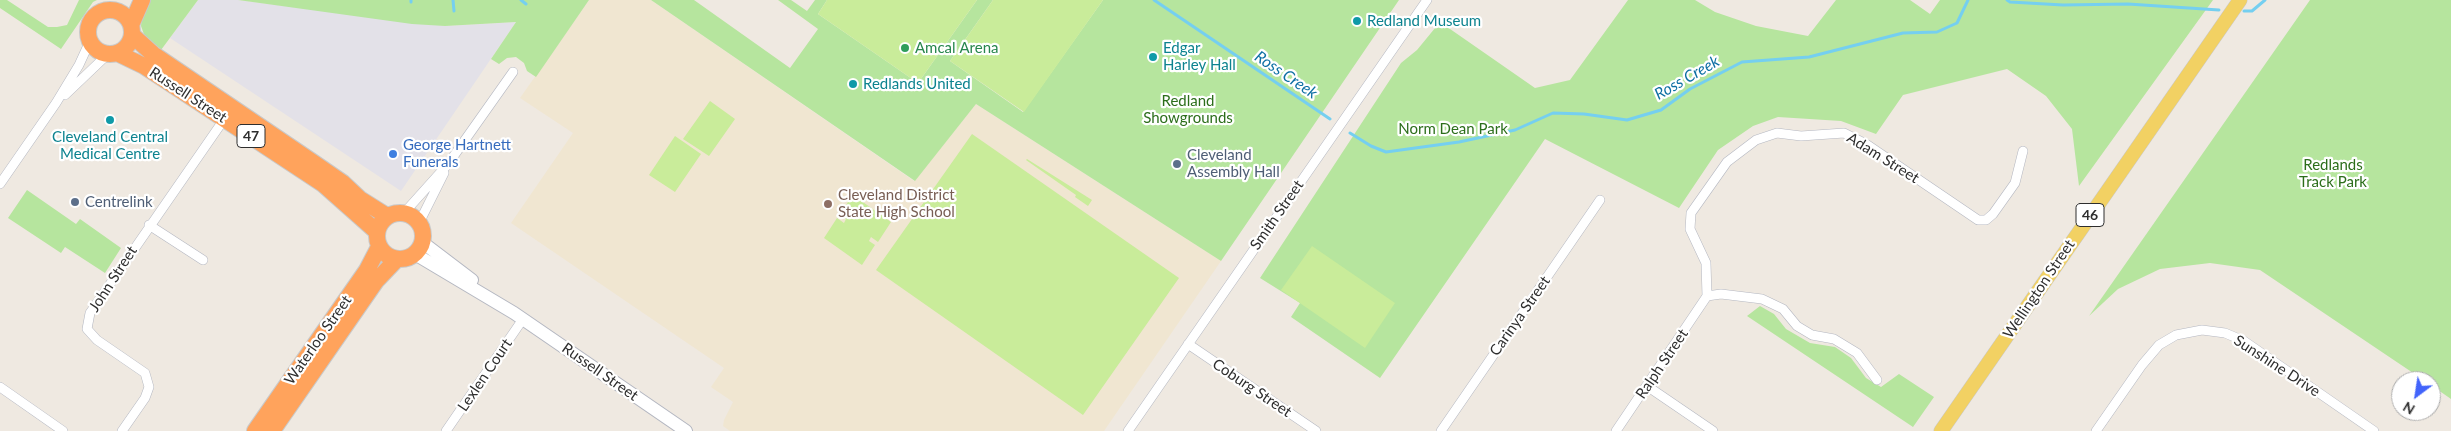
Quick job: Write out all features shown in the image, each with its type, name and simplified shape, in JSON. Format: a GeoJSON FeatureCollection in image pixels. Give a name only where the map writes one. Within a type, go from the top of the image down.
{"type":"FeatureCollection","features":[{"type":"Feature","properties":{"kind":"highway"},"geometry":{"type":"LineString","coordinates":[[113,53],[127,46],[142,0]]}},
{"type":"Feature","properties":{"kind":"highway","name":"47"},"geometry":{"type":"LineString","coordinates":[[113,53],[97,50],[90,41],[88,28],[90,22],[99,12],[112,5],[122,13],[131,30]]}},
{"type":"Feature","properties":{"kind":"highway","name":"Russell Street"},"geometry":{"type":"LineString","coordinates":[[131,30],[153,54],[314,163],[360,199],[387,216]]}},
{"type":"Feature","properties":{"kind":"highway","name":"Russell Street"},"geometry":{"type":"LineString","coordinates":[[113,53],[144,66],[323,184],[378,239]]}},
{"type":"Feature","properties":{"kind":"highway"},"geometry":{"type":"LineString","coordinates":[[378,239],[387,216],[404,213],[414,217],[419,223],[423,234],[418,248],[406,258],[396,259]]}},
{"type":"Feature","properties":{"kind":"highway","name":"47"},"geometry":{"type":"LineString","coordinates":[[378,239],[386,255],[396,259]]}},
{"type":"Feature","properties":{"kind":"highway","name":"Waterloo Street"},"geometry":{"type":"LineString","coordinates":[[255,431],[367,270],[378,239]]}},
{"type":"Feature","properties":{"kind":"highway","name":"Waterloo Street"},"geometry":{"type":"LineString","coordinates":[[272,431],[376,281],[396,259]]}},
{"type":"Feature","properties":{"kind":"main road","name":"Wellington Street"},"geometry":{"type":"LineString","coordinates":[[1941,431],[2240,0]]}},
{"type":"Feature","properties":{"kind":"main road","name":"Russell Street"},"geometry":{"type":"LineString","coordinates":[[418,248],[686,431]]}},
{"type":"Feature","properties":{"kind":"street","name":"Smith Street"},"geometry":{"type":"LineString","coordinates":[[1128,431],[1427,0]]}},
{"type":"Feature","properties":{"kind":"street"},"geometry":{"type":"LineString","coordinates":[[0,184],[56,103],[79,65],[90,41]]}},
{"type":"Feature","properties":{"kind":"street"},"geometry":{"type":"LineString","coordinates":[[56,103],[113,53]]}},
{"type":"Feature","properties":{"kind":"street"},"geometry":{"type":"LineString","coordinates":[[404,213],[448,164],[513,72]]}},
{"type":"Feature","properties":{"kind":"street","name":"John Street"},"geometry":{"type":"LineString","coordinates":[[122,431],[145,398],[149,387],[145,373],[97,340],[87,329],[90,313],[149,225],[225,118]]}},
{"type":"Feature","properties":{"kind":"street","name":"Adam Street"},"geometry":{"type":"LineString","coordinates":[[1707,296],[1706,263],[1690,229],[1691,214],[1727,162],[1756,140],[1778,133],[1801,136],[1844,132],[1866,144],[1978,220],[1986,220],[2015,183],[2023,151]]}},
{"type":"Feature","properties":{"kind":"street"},"geometry":{"type":"LineString","coordinates":[[419,223],[448,164]]}},
{"type":"Feature","properties":{"kind":"street","name":"Carinya Street"},"geometry":{"type":"LineString","coordinates":[[1441,431],[1600,200]]}},
{"type":"Feature","properties":{"kind":"street"},"geometry":{"type":"LineString","coordinates":[[149,225],[203,260]]}},
{"type":"Feature","properties":{"kind":"street"},"geometry":{"type":"LineString","coordinates":[[1707,296],[1722,294],[1762,299],[1783,309],[1797,326],[1812,335],[1834,339],[1857,353],[1877,380]]}},
{"type":"Feature","properties":{"kind":"street","name":"Ralph Street"},"geometry":{"type":"LineString","coordinates":[[1616,431],[1707,296]]}},
{"type":"Feature","properties":{"kind":"street","name":"Lexlen Court"},"geometry":{"type":"LineString","coordinates":[[448,430],[519,316]]}},
{"type":"Feature","properties":{"kind":"street","name":"Sunshine Drive"},"geometry":{"type":"LineString","coordinates":[[2096,431],[2142,364],[2159,345],[2176,335],[2202,330],[2224,333],[2244,341],[2374,431]]}},
{"type":"Feature","properties":{"kind":"street","name":"Coburg Street"},"geometry":{"type":"LineString","coordinates":[[1188,344],[1316,431]]}},
{"type":"Feature","properties":{"kind":"street"},"geometry":{"type":"LineString","coordinates":[[1647,386],[1713,431]]}},
{"type":"Feature","properties":{"kind":"street"},"geometry":{"type":"LineString","coordinates":[[0,388],[49,427],[64,431]]}},
{"type":"Feature","properties":{"kind":"shaded area"},"geometry":{"type":"Polygon","coordinates":[[[198,0],[238,0],[445,26],[516,22],[401,191],[170,38],[198,0]]]}},
{"type":"Feature","properties":{"kind":"shaded area","name":"Cleveland District State High School"},"geometry":{"type":"Polygon","coordinates":[[[589,0],[651,0],[914,181],[976,104],[1221,261],[1104,431],[730,431],[723,426],[733,402],[711,387],[724,368],[511,223],[573,133],[520,98],[589,0]]]}},
{"type":"Feature","properties":{"kind":"green space"},"geometry":{"type":"Polygon","coordinates":[[[0,0],[7,0],[48,27],[57,27],[67,25],[79,0],[97,0],[93,2],[61,49],[0,8],[0,0]]]}},
{"type":"Feature","properties":{"kind":"green space"},"geometry":{"type":"Polygon","coordinates":[[[150,0],[198,0],[161,50],[146,40],[141,26],[142,11],[150,0]]]}},
{"type":"Feature","properties":{"kind":"green space"},"geometry":{"type":"Polygon","coordinates":[[[238,0],[589,0],[536,77],[527,71],[524,63],[516,57],[507,58],[499,64],[491,59],[516,22],[445,26],[412,24],[238,0]]]}},
{"type":"Feature","properties":{"kind":"green space","name":"Redland Showgrounds"},"geometry":{"type":"Polygon","coordinates":[[[651,0],[694,0],[790,68],[818,29],[778,0],[791,0],[807,11],[815,0],[827,0],[818,14],[918,83],[977,0],[993,0],[950,61],[1023,112],[1103,0],[1399,0],[1221,261],[976,104],[915,181],[651,0]]]}},
{"type":"Feature","properties":{"kind":"green space","name":"Amcal Arena"},"geometry":{"type":"Polygon","coordinates":[[[827,0],[977,0],[918,83],[818,14],[827,0]]]}},
{"type":"Feature","properties":{"kind":"green space"},"geometry":{"type":"Polygon","coordinates":[[[993,0],[1103,0],[1024,112],[950,61],[993,0]]]}},
{"type":"Feature","properties":{"kind":"green space","name":"Norm Dean Park"},"geometry":{"type":"Polygon","coordinates":[[[1628,0],[1695,0],[1715,12],[1756,26],[1808,36],[1836,0],[1910,0],[1930,14],[1940,0],[2213,0],[2079,186],[2072,129],[2046,96],[2007,69],[1903,95],[1876,134],[1841,121],[1778,117],[1753,126],[1718,150],[1679,208],[1545,139],[1380,378],[1291,317],[1300,303],[1260,278],[1401,63],[1417,50],[1440,22],[1535,88],[1570,80],[1628,0]]]}},
{"type":"Feature","properties":{"kind":"green space","name":"Redlands Track Park"},"geometry":{"type":"Polygon","coordinates":[[[2310,0],[2451,0],[2451,399],[2441,392],[2441,371],[2410,371],[2260,270],[2210,263],[2160,269],[2118,289],[2089,316],[2310,0]]]}},
{"type":"Feature","properties":{"kind":"green space"},"geometry":{"type":"Polygon","coordinates":[[[710,101],[735,119],[709,156],[683,139],[710,101]]]}},
{"type":"Feature","properties":{"kind":"green space"},"geometry":{"type":"Polygon","coordinates":[[[972,134],[1179,278],[1083,415],[876,270],[972,134]]]}},
{"type":"Feature","properties":{"kind":"green space"},"geometry":{"type":"Polygon","coordinates":[[[675,136],[701,154],[675,192],[649,175],[675,136]]]}},
{"type":"Feature","properties":{"kind":"green space"},"geometry":{"type":"Polygon","coordinates":[[[1026,160],[1092,200],[1088,206],[1075,197],[1076,195],[1026,160]]]}},
{"type":"Feature","properties":{"kind":"green space"},"geometry":{"type":"Polygon","coordinates":[[[27,190],[76,224],[80,219],[121,248],[105,273],[65,247],[61,253],[8,218],[27,190]]]}},
{"type":"Feature","properties":{"kind":"green space"},"geometry":{"type":"Polygon","coordinates":[[[853,195],[891,222],[878,242],[871,237],[869,241],[875,245],[862,265],[824,238],[837,218],[844,223],[846,219],[839,215],[853,195]]]}},
{"type":"Feature","properties":{"kind":"green space"},"geometry":{"type":"Polygon","coordinates":[[[1312,246],[1395,303],[1365,348],[1281,290],[1312,246]]]}},
{"type":"Feature","properties":{"kind":"green space"},"geometry":{"type":"Polygon","coordinates":[[[1760,306],[1774,314],[1786,329],[1810,343],[1835,347],[1851,358],[1866,378],[1881,387],[1899,374],[1934,397],[1913,427],[1747,316],[1760,306]]]}},
{"type":"Feature","properties":{"kind":"waterway"},"geometry":{"type":"LineString","coordinates":[[453,0],[454,11]]}},
{"type":"Feature","properties":{"kind":"waterway"},"geometry":{"type":"LineString","coordinates":[[521,0],[526,4]]}},
{"type":"Feature","properties":{"kind":"waterway","name":"Ross Creek"},"geometry":{"type":"LineString","coordinates":[[1154,0],[1330,119]]}},
{"type":"Feature","properties":{"kind":"waterway","name":"Ross Creek"},"geometry":{"type":"LineString","coordinates":[[1350,133],[1371,146],[1386,152],[1459,142],[1515,130],[1553,113],[1584,114],[1627,120],[1661,110],[1690,89],[1742,62],[1809,57],[1903,33],[1937,32],[1957,23],[1968,0]]}},
{"type":"Feature","properties":{"kind":"waterway","name":"Ross Creek"},"geometry":{"type":"LineString","coordinates":[[2007,0],[2010,2],[2063,5],[2128,4],[2219,10]]}},
{"type":"Feature","properties":{"kind":"waterway","name":"Ross Creek"},"geometry":{"type":"LineString","coordinates":[[2244,11],[2252,11],[2265,0]]}},
{"type":"Feature","properties":{"kind":"place","name":"Redland Museum"},"geometry":{"type":"Point","coordinates":[1357,21]}},
{"type":"Feature","properties":{"kind":"place","name":"Amcal Arena"},"geometry":{"type":"Point","coordinates":[905,48]}},
{"type":"Feature","properties":{"kind":"place","name":"Edgar Harley Hall"},"geometry":{"type":"Point","coordinates":[1153,57]}},
{"type":"Feature","properties":{"kind":"place","name":"Redlands United"},"geometry":{"type":"Point","coordinates":[853,84]}},
{"type":"Feature","properties":{"kind":"place","name":"Cleveland Central Medical Centre"},"geometry":{"type":"Point","coordinates":[110,120]}},
{"type":"Feature","properties":{"kind":"place","name":"George Hartnett Funerals"},"geometry":{"type":"Point","coordinates":[393,154]}},
{"type":"Feature","properties":{"kind":"place","name":"Cleveland Assembly Hall"},"geometry":{"type":"Point","coordinates":[1177,164]}},
{"type":"Feature","properties":{"kind":"place","name":"Centrelink"},"geometry":{"type":"Point","coordinates":[75,202]}},
{"type":"Feature","properties":{"kind":"place","name":"Cleveland District State High School"},"geometry":{"type":"Point","coordinates":[828,204]}}]}
